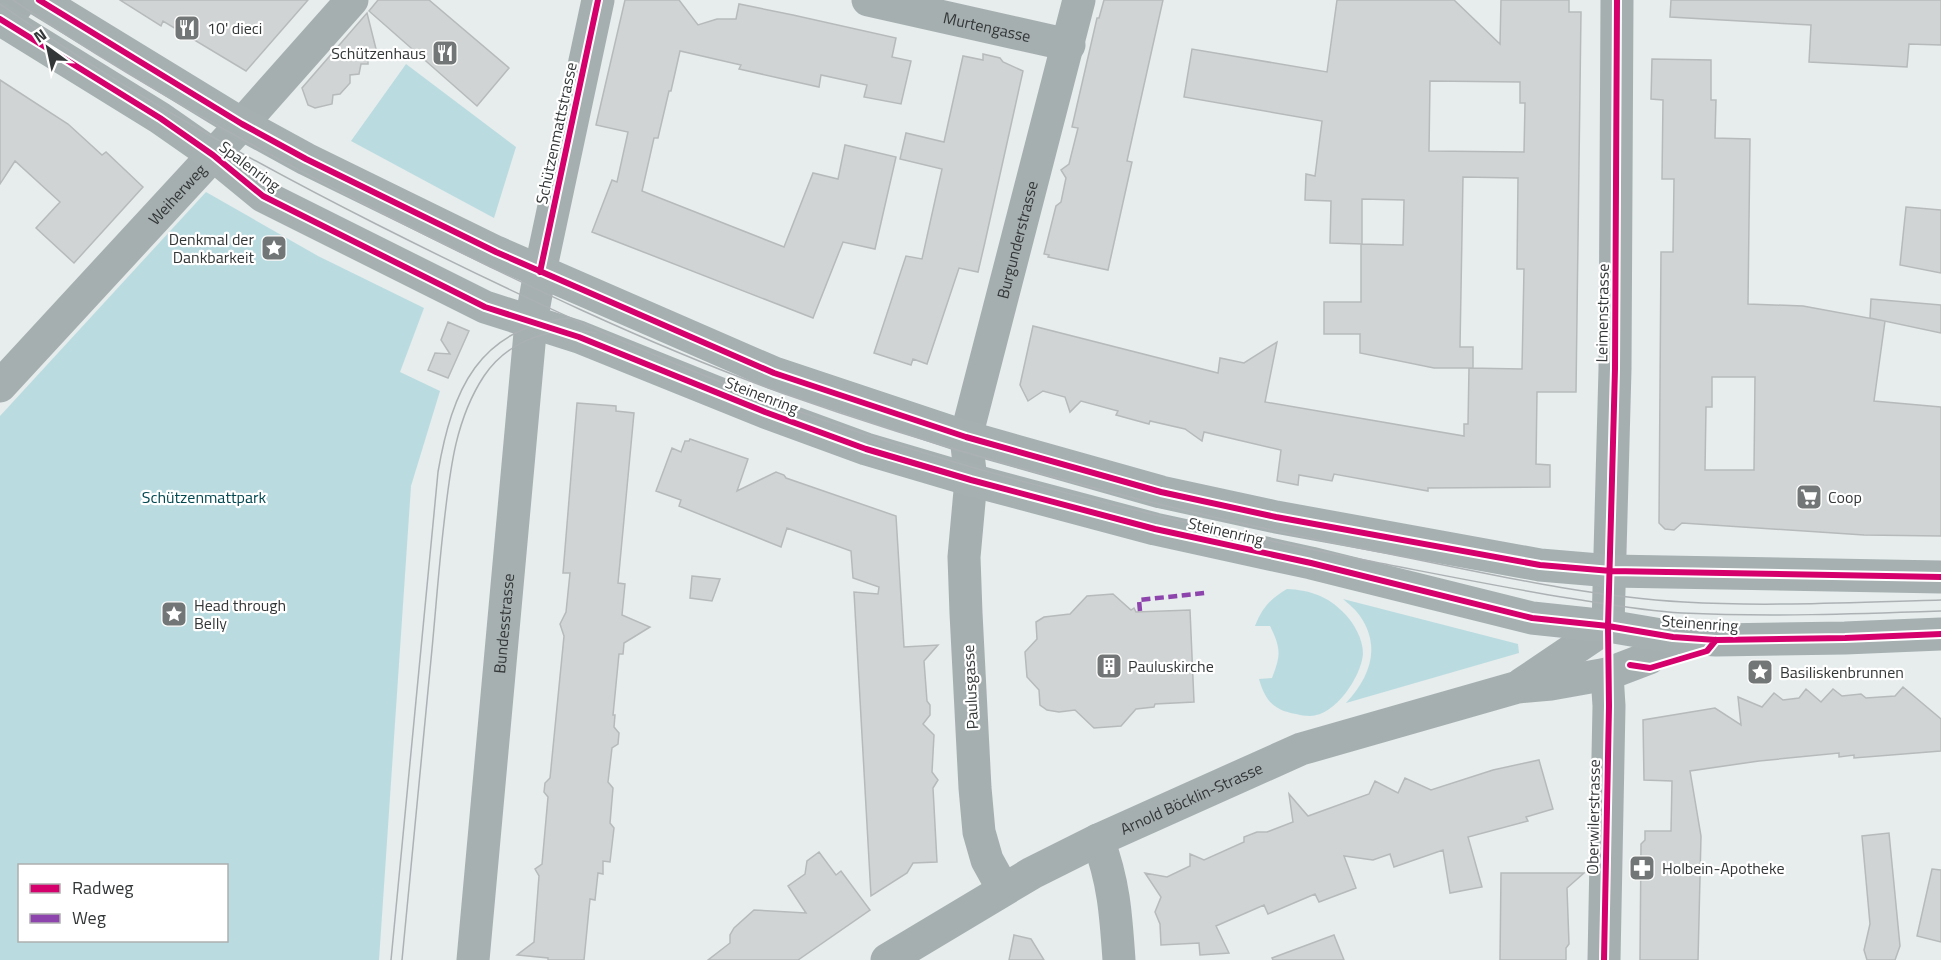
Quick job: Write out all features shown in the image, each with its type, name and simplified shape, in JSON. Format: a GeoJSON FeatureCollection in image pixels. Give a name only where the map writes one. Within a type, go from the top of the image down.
{"type":"FeatureCollection","features":[{"type":"Feature","properties":{"kind":"main road","name":"Spalenring"},"geometry":{"type":"LineString","coordinates":[[39,0],[242,124],[539,280]]}},
{"type":"Feature","properties":{"kind":"main road","name":"Spalenring"},"geometry":{"type":"LineString","coordinates":[[8,14],[213,155],[263,196],[485,307],[531,322]]}},
{"type":"Feature","properties":{"kind":"main road","name":"Bundesstrasse"},"geometry":{"type":"LineString","coordinates":[[473,960],[531,322],[539,280]]}},
{"type":"Feature","properties":{"kind":"main road","name":"Steinenring"},"geometry":{"type":"LineString","coordinates":[[539,280],[774,373],[966,437],[1161,492],[1276,518],[1540,565],[1611,571],[1941,577]]}},
{"type":"Feature","properties":{"kind":"main road","name":"Steinenring"},"geometry":{"type":"LineString","coordinates":[[531,322],[579,337],[866,449],[971,480],[1155,529],[1311,563],[1518,614],[1673,637],[1716,640],[1941,634]]}},
{"type":"Feature","properties":{"kind":"street","name":"Weiherweg"},"geometry":{"type":"LineString","coordinates":[[0,386],[242,124],[352,0]]}},
{"type":"Feature","properties":{"kind":"street","name":"Schützenmattstrasse"},"geometry":{"type":"LineString","coordinates":[[539,280],[598,0]]}},
{"type":"Feature","properties":{"kind":"street","name":"Murtengasse"},"geometry":{"type":"LineString","coordinates":[[868,0],[1069,45]]}},
{"type":"Feature","properties":{"kind":"street","name":"Burgunderstrasse"},"geometry":{"type":"LineString","coordinates":[[971,480],[966,437],[1079,0]]}},
{"type":"Feature","properties":{"kind":"street","name":"Leimenstrasse"},"geometry":{"type":"LineString","coordinates":[[1608,626],[1615,361],[1617,0]]}},
{"type":"Feature","properties":{"kind":"street","name":"Paulusgasse"},"geometry":{"type":"LineString","coordinates":[[971,480],[964,557],[975,788],[979,832],[987,860],[1003,889]]}},
{"type":"Feature","properties":{"kind":"street","name":"Arnold Böcklin-Strasse"},"geometry":{"type":"LineString","coordinates":[[1518,687],[1608,626]]}},
{"type":"Feature","properties":{"kind":"street","name":"Arnold Böcklin-Strasse"},"geometry":{"type":"LineString","coordinates":[[887,960],[1003,889],[1098,840],[1301,749],[1518,687],[1551,684],[1607,674],[1649,658],[1673,637]]}},
{"type":"Feature","properties":{"kind":"street","name":"Oberwilerstrasse"},"geometry":{"type":"LineString","coordinates":[[1604,960],[1609,706],[1607,674]]}},
{"type":"Feature","properties":{"kind":"street"},"geometry":{"type":"LineString","coordinates":[[1098,840],[1106,860],[1115,901],[1119,960]]}},
{"type":"Feature","properties":{"kind":"green space"},"geometry":{"type":"Polygon","coordinates":[[[406,64],[516,147],[494,218],[351,141],[406,64]]]}},
{"type":"Feature","properties":{"kind":"green space","name":"Schützenmattpark"},"geometry":{"type":"Polygon","coordinates":[[[206,192],[318,256],[424,308],[400,372],[440,391],[411,486],[379,960],[0,960],[0,416],[206,192]]]}},
{"type":"Feature","properties":{"kind":"green space"},"geometry":{"type":"Polygon","coordinates":[[[1287,589],[1325,598],[1338,607],[1357,632],[1363,654],[1357,673],[1345,694],[1329,710],[1310,716],[1276,707],[1267,698],[1259,679],[1272,678],[1278,652],[1270,626],[1255,626],[1267,604],[1287,589]]]}},
{"type":"Feature","properties":{"kind":"green space"},"geometry":{"type":"Polygon","coordinates":[[[1343,599],[1518,644],[1519,653],[1346,703],[1366,673],[1371,651],[1367,628],[1358,614],[1343,599]]]}},
{"type":"Feature","properties":{"kind":"building"},"geometry":{"type":"Polygon","coordinates":[[[120,0],[308,0],[246,71],[163,21],[161,26],[120,0]]]}},
{"type":"Feature","properties":{"kind":"building"},"geometry":{"type":"Polygon","coordinates":[[[378,0],[429,0],[509,68],[477,106],[369,11],[378,0]]]}},
{"type":"Feature","properties":{"kind":"building"},"geometry":{"type":"Polygon","coordinates":[[[625,0],[679,0],[698,25],[717,19],[736,19],[739,4],[793,15],[896,38],[892,57],[911,61],[901,104],[864,97],[867,85],[821,75],[819,87],[739,69],[741,65],[680,51],[658,138],[654,138],[642,191],[784,247],[813,173],[838,179],[845,145],[896,157],[875,249],[843,242],[813,318],[592,232],[612,180],[617,182],[628,132],[596,125],[625,0]]]}},
{"type":"Feature","properties":{"kind":"building"},"geometry":{"type":"Polygon","coordinates":[[[1104,0],[1163,0],[1127,161],[1132,162],[1108,270],[1048,257],[1049,255],[1044,254],[1056,206],[1061,202],[1066,178],[1061,170],[1069,164],[1078,128],[1072,127],[1097,18],[1099,18],[1104,0]]]}},
{"type":"Feature","properties":{"kind":"building"},"geometry":{"type":"Polygon","coordinates":[[[1337,0],[1454,0],[1500,44],[1501,0],[1569,0],[1569,12],[1581,12],[1576,392],[1537,392],[1536,464],[1550,465],[1550,487],[1428,488],[1428,491],[1334,474],[1332,481],[1299,475],[1298,485],[1277,481],[1281,450],[1204,432],[1202,441],[1185,429],[1150,421],[1149,424],[1116,415],[1118,411],[1081,401],[1070,412],[1065,397],[1043,391],[1028,401],[1020,385],[1033,326],[1218,373],[1220,358],[1244,363],[1277,342],[1265,402],[1464,436],[1464,424],[1468,424],[1469,368],[1434,368],[1360,353],[1360,334],[1324,334],[1324,302],[1361,302],[1361,244],[1403,245],[1404,200],[1362,199],[1362,244],[1330,243],[1331,201],[1305,200],[1306,174],[1315,176],[1322,121],[1184,97],[1192,49],[1327,72],[1337,0]],[[1430,81],[1429,151],[1524,152],[1525,103],[1520,103],[1520,82],[1430,81]],[[1463,177],[1460,347],[1473,347],[1473,368],[1469,368],[1522,369],[1524,269],[1517,269],[1518,178],[1463,177]]]}},
{"type":"Feature","properties":{"kind":"building"},"geometry":{"type":"Polygon","coordinates":[[[1671,0],[1941,0],[1941,45],[1909,44],[1907,67],[1809,62],[1811,25],[1670,17],[1671,0]]]}},
{"type":"Feature","properties":{"kind":"building"},"geometry":{"type":"Polygon","coordinates":[[[367,13],[377,53],[368,55],[368,64],[361,64],[359,74],[350,75],[350,83],[340,94],[333,95],[332,104],[315,108],[308,105],[302,88],[367,13]]]}},
{"type":"Feature","properties":{"kind":"building"},"geometry":{"type":"Polygon","coordinates":[[[983,54],[1000,58],[1003,62],[1023,71],[985,242],[978,272],[959,268],[927,364],[913,359],[911,365],[874,353],[906,256],[922,259],[942,169],[900,159],[906,133],[944,142],[963,56],[983,60],[983,54]]]}},
{"type":"Feature","properties":{"kind":"building"},"geometry":{"type":"Polygon","coordinates":[[[1652,59],[1711,60],[1711,100],[1716,100],[1715,138],[1750,139],[1748,304],[1803,306],[1885,321],[1874,401],[1941,407],[1941,536],[1864,535],[1682,523],[1674,530],[1665,529],[1659,523],[1661,252],[1673,252],[1674,179],[1662,179],[1663,100],[1651,99],[1652,59]],[[1712,377],[1712,407],[1706,407],[1705,470],[1754,470],[1755,377],[1712,377]]]}},
{"type":"Feature","properties":{"kind":"building"},"geometry":{"type":"Polygon","coordinates":[[[0,80],[68,124],[102,155],[106,152],[143,187],[74,263],[36,228],[60,202],[15,161],[0,184],[0,80]]]}},
{"type":"Feature","properties":{"kind":"building"},"geometry":{"type":"Polygon","coordinates":[[[1906,207],[1941,210],[1941,273],[1900,265],[1906,207]]]}},
{"type":"Feature","properties":{"kind":"building"},"geometry":{"type":"Polygon","coordinates":[[[1871,299],[1941,305],[1941,333],[1870,318],[1871,299]]]}},
{"type":"Feature","properties":{"kind":"building"},"geometry":{"type":"Polygon","coordinates":[[[448,322],[469,331],[448,378],[428,370],[435,353],[450,354],[441,340],[448,322]]]}},
{"type":"Feature","properties":{"kind":"building"},"geometry":{"type":"Polygon","coordinates":[[[577,403],[616,406],[616,411],[634,413],[618,583],[625,584],[622,615],[650,627],[624,643],[623,654],[619,654],[613,715],[615,715],[614,727],[619,733],[618,744],[612,748],[608,782],[613,788],[610,823],[614,828],[610,862],[603,861],[603,874],[598,873],[595,900],[590,899],[584,960],[548,960],[548,958],[517,955],[534,942],[539,876],[535,869],[542,864],[548,797],[544,792],[545,783],[550,778],[564,636],[560,624],[566,612],[570,573],[563,573],[577,403]]]}},
{"type":"Feature","properties":{"kind":"building"},"geometry":{"type":"Polygon","coordinates":[[[690,439],[748,459],[737,491],[776,472],[786,478],[896,516],[904,647],[938,645],[924,661],[930,715],[923,724],[934,735],[932,772],[938,780],[933,788],[937,862],[913,863],[907,873],[871,896],[854,592],[878,594],[879,587],[853,578],[851,551],[787,528],[781,547],[679,506],[681,500],[656,491],[672,448],[681,452],[685,441],[690,439]]]}},
{"type":"Feature","properties":{"kind":"building"},"geometry":{"type":"Polygon","coordinates":[[[692,576],[720,579],[712,601],[690,598],[692,576]]]}},
{"type":"Feature","properties":{"kind":"building","name":"Pauluskirche"},"geometry":{"type":"Polygon","coordinates":[[[1113,594],[1131,610],[1134,608],[1136,612],[1190,610],[1194,702],[1155,704],[1154,707],[1136,709],[1121,726],[1094,728],[1075,710],[1059,712],[1047,710],[1040,705],[1039,690],[1027,677],[1025,652],[1037,639],[1036,622],[1044,617],[1070,614],[1087,596],[1113,594]]]}},
{"type":"Feature","properties":{"kind":"building"},"geometry":{"type":"Polygon","coordinates":[[[1903,687],[1941,719],[1941,751],[1854,758],[1854,755],[1839,757],[1839,753],[1690,771],[1701,836],[1698,960],[1640,960],[1641,844],[1645,840],[1645,831],[1671,831],[1672,781],[1644,780],[1643,720],[1715,708],[1741,725],[1738,697],[1762,707],[1774,693],[1783,700],[1799,698],[1806,689],[1821,702],[1833,689],[1842,696],[1861,694],[1866,698],[1895,696],[1903,687]]]}},
{"type":"Feature","properties":{"kind":"building"},"geometry":{"type":"Polygon","coordinates":[[[1539,760],[1553,809],[1526,817],[1528,821],[1468,837],[1482,887],[1450,893],[1443,850],[1394,867],[1390,854],[1373,860],[1344,856],[1356,888],[1319,902],[1315,894],[1268,914],[1264,905],[1216,926],[1229,953],[1200,955],[1199,943],[1161,945],[1160,924],[1155,912],[1161,897],[1145,873],[1167,877],[1190,866],[1190,854],[1204,860],[1244,842],[1244,837],[1257,832],[1267,832],[1293,822],[1289,794],[1308,816],[1369,794],[1375,781],[1398,793],[1405,778],[1431,790],[1493,770],[1539,760]]]}},
{"type":"Feature","properties":{"kind":"building"},"geometry":{"type":"Polygon","coordinates":[[[1889,833],[1900,946],[1895,960],[1867,960],[1864,950],[1870,924],[1862,836],[1889,833]]]}},
{"type":"Feature","properties":{"kind":"building"},"geometry":{"type":"Polygon","coordinates":[[[819,852],[836,875],[841,871],[870,910],[798,960],[708,960],[730,943],[730,935],[734,928],[754,910],[806,913],[788,886],[805,874],[807,861],[819,852]]]}},
{"type":"Feature","properties":{"kind":"building"},"geometry":{"type":"Polygon","coordinates":[[[1932,869],[1941,870],[1941,942],[1917,936],[1932,869]]]}},
{"type":"Feature","properties":{"kind":"building"},"geometry":{"type":"Polygon","coordinates":[[[1501,873],[1584,873],[1567,888],[1569,944],[1566,948],[1566,960],[1500,960],[1501,873]]]}},
{"type":"Feature","properties":{"kind":"building"},"geometry":{"type":"Polygon","coordinates":[[[1014,935],[1031,939],[1044,960],[1009,960],[1014,935]]]}},
{"type":"Feature","properties":{"kind":"building"},"geometry":{"type":"Polygon","coordinates":[[[1334,935],[1344,960],[1273,960],[1272,958],[1334,935]]]}},
{"type":"Feature","properties":{"kind":"tram line"},"geometry":{"type":"LineString","coordinates":[[13,0],[104,59],[197,114],[340,191],[485,264],[681,354],[782,393],[927,441],[1073,482],[1220,519],[1565,588],[1684,602],[1812,604],[1941,600]]}},
{"type":"Feature","properties":{"kind":"tram line"},"geometry":{"type":"LineString","coordinates":[[0,4],[45,35],[184,121],[328,199],[495,283],[696,372],[859,432],[942,458],[1110,504],[1279,543],[1492,585],[1611,605],[1668,612],[1747,615],[1941,611]]}},
{"type":"Feature","properties":{"kind":"tram line"},"geometry":{"type":"LineString","coordinates":[[391,960],[438,472],[444,442],[462,390],[475,368],[491,349],[513,334],[538,324],[570,318]]}},
{"type":"Feature","properties":{"kind":"tram line"},"geometry":{"type":"LineString","coordinates":[[402,960],[442,539],[455,446],[460,428],[466,410],[484,376],[506,353],[519,344],[549,333],[564,331],[596,333]]}},
{"type":"Feature","properties":{"kind":"marked path"},"geometry":{"type":"LineString","coordinates":[[1140,611],[1139,600],[1205,593]]}},
{"type":"Feature","properties":{"kind":"cycle path"},"geometry":{"type":"LineString","coordinates":[[39,0],[242,124],[306,159],[496,252],[774,373],[966,437],[1161,492],[1276,517],[1540,565],[1611,571],[1941,577]]}},
{"type":"Feature","properties":{"kind":"cycle path"},"geometry":{"type":"LineString","coordinates":[[540,272],[598,0]]}},
{"type":"Feature","properties":{"kind":"cycle path"},"geometry":{"type":"LineString","coordinates":[[1604,960],[1609,706],[1608,626],[1615,369],[1617,0]]}},
{"type":"Feature","properties":{"kind":"cycle path"},"geometry":{"type":"LineString","coordinates":[[0,19],[160,118],[213,155],[263,196],[485,307],[579,337],[765,412],[866,449],[971,480],[1155,529],[1311,563],[1532,618],[1608,626],[1673,637],[1716,640],[1941,634]]}},
{"type":"Feature","properties":{"kind":"cycle path"},"geometry":{"type":"LineString","coordinates":[[1630,665],[1650,668],[1707,651],[1716,640]]}},
{"type":"Feature","properties":{"kind":"place","name":"10' dieci"},"geometry":{"type":"Point","coordinates":[187,28]}},
{"type":"Feature","properties":{"kind":"place","name":"Schützenhaus"},"geometry":{"type":"Point","coordinates":[445,53]}},
{"type":"Feature","properties":{"kind":"place","name":"Denkmal der Dankbarkeit"},"geometry":{"type":"Point","coordinates":[274,248]}},
{"type":"Feature","properties":{"kind":"place","name":"Coop"},"geometry":{"type":"Point","coordinates":[1809,497]}},
{"type":"Feature","properties":{"kind":"place","name":"Head through Belly"},"geometry":{"type":"Point","coordinates":[174,614]}},
{"type":"Feature","properties":{"kind":"place","name":"Pauluskirche"},"geometry":{"type":"Point","coordinates":[1109,666]}},
{"type":"Feature","properties":{"kind":"place","name":"Basiliskenbrunnen"},"geometry":{"type":"Point","coordinates":[1760,672]}},
{"type":"Feature","properties":{"kind":"place","name":"Holbein-Apotheke"},"geometry":{"type":"Point","coordinates":[1642,868]}}]}
